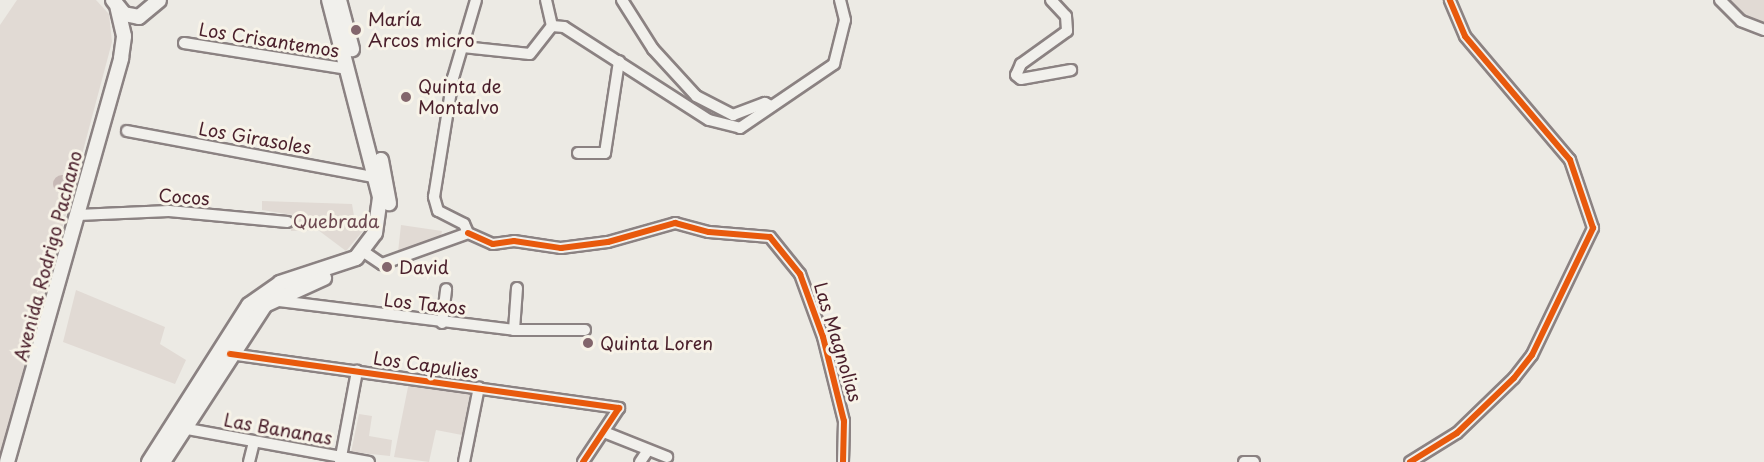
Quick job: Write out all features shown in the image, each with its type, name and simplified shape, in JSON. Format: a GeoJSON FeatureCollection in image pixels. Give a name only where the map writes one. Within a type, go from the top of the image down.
{"type":"FeatureCollection","features":[{"type":"Feature","properties":{"kind":"main road","name":"Avenida Rodrigo Pachano"},"geometry":{"type":"LineString","coordinates":[[121,58],[147,15],[159,0]]}},
{"type":"Feature","properties":{"kind":"main road"},"geometry":{"type":"LineString","coordinates":[[149,462],[232,327],[269,296],[366,255],[382,223],[387,182],[329,0]]}},
{"type":"Feature","properties":{"kind":"main road"},"geometry":{"type":"LineString","coordinates":[[339,0],[377,178],[382,223]]}},
{"type":"Feature","properties":{"kind":"main road","name":"Avenida Rodrigo Pachano"},"geometry":{"type":"LineString","coordinates":[[7,462],[121,58],[124,36],[114,3]]}},
{"type":"Feature","properties":{"kind":"main road"},"geometry":{"type":"LineString","coordinates":[[114,3],[131,17],[147,15]]}},
{"type":"Feature","properties":{"kind":"main road"},"geometry":{"type":"LineString","coordinates":[[164,462],[182,428],[269,296]]}},
{"type":"Feature","properties":{"kind":"street","name":"Las Magnolias"},"geometry":{"type":"LineString","coordinates":[[476,0],[453,78],[434,197],[438,210],[464,224],[468,232],[493,244],[514,241],[561,248],[608,242],[675,223],[710,232],[770,237],[800,274],[823,337],[844,421],[843,462]]}},
{"type":"Feature","properties":{"kind":"street"},"geometry":{"type":"LineString","coordinates":[[546,0],[552,26]]}},
{"type":"Feature","properties":{"kind":"street"},"geometry":{"type":"LineString","coordinates":[[622,0],[653,50],[696,96],[733,115],[765,103],[771,106]]}},
{"type":"Feature","properties":{"kind":"street"},"geometry":{"type":"LineString","coordinates":[[552,26],[564,27],[619,61],[687,108],[729,128],[751,123],[771,106],[834,64],[845,20],[840,0]]}},
{"type":"Feature","properties":{"kind":"street"},"geometry":{"type":"LineString","coordinates":[[1051,0],[1066,16],[1066,31],[1021,64],[1016,75],[1021,79],[1071,70]]}},
{"type":"Feature","properties":{"kind":"street"},"geometry":{"type":"LineString","coordinates":[[1410,462],[1457,433],[1514,378],[1532,355],[1593,228],[1570,160],[1465,36],[1450,0]]}},
{"type":"Feature","properties":{"kind":"street"},"geometry":{"type":"LineString","coordinates":[[1720,0],[1741,21],[1764,30]]}},
{"type":"Feature","properties":{"kind":"street"},"geometry":{"type":"LineString","coordinates":[[463,47],[530,54],[552,26]]}},
{"type":"Feature","properties":{"kind":"street","name":"Los Crisantemos"},"geometry":{"type":"LineString","coordinates":[[184,43],[353,74]]}},
{"type":"Feature","properties":{"kind":"street"},"geometry":{"type":"LineString","coordinates":[[578,153],[605,153],[619,61]]}},
{"type":"Feature","properties":{"kind":"street","name":"Los Girasoles"},"geometry":{"type":"LineString","coordinates":[[127,131],[377,178]]}},
{"type":"Feature","properties":{"kind":"street","name":"Cocos"},"geometry":{"type":"LineString","coordinates":[[78,215],[170,211],[287,222]]}},
{"type":"Feature","properties":{"kind":"street"},"geometry":{"type":"LineString","coordinates":[[366,255],[382,264],[468,232]]}},
{"type":"Feature","properties":{"kind":"street"},"geometry":{"type":"LineString","coordinates":[[514,330],[517,288]]}},
{"type":"Feature","properties":{"kind":"street"},"geometry":{"type":"LineString","coordinates":[[442,323],[446,289]]}},
{"type":"Feature","properties":{"kind":"street","name":"Los Taxos"},"geometry":{"type":"LineString","coordinates":[[269,296],[442,323],[514,330],[585,330]]}},
{"type":"Feature","properties":{"kind":"street","name":"Los Capulies"},"geometry":{"type":"LineString","coordinates":[[230,354],[619,408],[604,432]]}},
{"type":"Feature","properties":{"kind":"street"},"geometry":{"type":"LineString","coordinates":[[341,460],[357,371]]}},
{"type":"Feature","properties":{"kind":"street"},"geometry":{"type":"LineString","coordinates":[[464,462],[479,387]]}},
{"type":"Feature","properties":{"kind":"street","name":"Las Bananas"},"geometry":{"type":"LineString","coordinates":[[182,428],[341,460],[369,462]]}},
{"type":"Feature","properties":{"kind":"street"},"geometry":{"type":"LineString","coordinates":[[583,462],[604,432],[667,457]]}},
{"type":"Feature","properties":{"kind":"street"},"geometry":{"type":"LineString","coordinates":[[249,462],[254,442]]}},
{"type":"Feature","properties":{"kind":"street"},"geometry":{"type":"LineString","coordinates":[[640,462],[648,450]]}},
{"type":"Feature","properties":{"kind":"street"},"geometry":{"type":"LineString","coordinates":[[1244,462],[1254,462]]}},
{"type":"Feature","properties":{"kind":"green space"},"geometry":{"type":"Polygon","coordinates":[[[17,0],[96,0],[109,14],[112,42],[0,462],[0,25],[17,0]]]}},
{"type":"Feature","properties":{"kind":"green space"},"geometry":{"type":"Polygon","coordinates":[[[1725,0],[1764,0],[1764,27],[1757,26],[1725,0]]]}},
{"type":"Feature","properties":{"kind":"green space","name":"Quebrada"},"geometry":{"type":"Polygon","coordinates":[[[262,201],[352,204],[356,228],[368,225],[346,251],[318,230],[291,231],[293,215],[262,210],[262,201]]]}},
{"type":"Feature","properties":{"kind":"green space"},"geometry":{"type":"Polygon","coordinates":[[[401,225],[442,231],[440,240],[398,252],[401,225]]]}},
{"type":"Feature","properties":{"kind":"green space"},"geometry":{"type":"Polygon","coordinates":[[[76,290],[165,327],[160,344],[186,360],[175,384],[63,342],[76,290]]]}},
{"type":"Feature","properties":{"kind":"green space"},"geometry":{"type":"Polygon","coordinates":[[[409,382],[470,394],[462,435],[436,430],[429,462],[394,457],[409,382]]]}},
{"type":"Feature","properties":{"kind":"green space"},"geometry":{"type":"Polygon","coordinates":[[[359,414],[372,416],[369,436],[392,440],[390,456],[351,452],[359,414]]]}},
{"type":"Feature","properties":{"kind":"shaded area"},"geometry":{"type":"Polygon","coordinates":[[[62,175],[70,180],[71,184],[66,192],[62,193],[54,188],[53,184],[58,176],[62,175]]]}},
{"type":"Feature","properties":{"kind":"cycle path"},"geometry":{"type":"LineString","coordinates":[[1410,462],[1457,433],[1514,378],[1532,355],[1593,228],[1570,160],[1465,36],[1450,0]]}},
{"type":"Feature","properties":{"kind":"cycle path"},"geometry":{"type":"LineString","coordinates":[[468,233],[493,244],[514,241],[561,248],[608,242],[675,223],[709,232],[770,237],[800,274],[823,337],[844,421],[843,462]]}},
{"type":"Feature","properties":{"kind":"cycle path"},"geometry":{"type":"LineString","coordinates":[[230,354],[619,408],[583,462]]}},
{"type":"Feature","properties":{"kind":"place","name":"María Arcos micro"},"geometry":{"type":"Point","coordinates":[356,30]}},
{"type":"Feature","properties":{"kind":"place","name":"Quinta de Montalvo"},"geometry":{"type":"Point","coordinates":[406,97]}},
{"type":"Feature","properties":{"kind":"place","name":"David"},"geometry":{"type":"Point","coordinates":[387,267]}},
{"type":"Feature","properties":{"kind":"place","name":"Quinta Loren"},"geometry":{"type":"Point","coordinates":[588,343]}}]}
